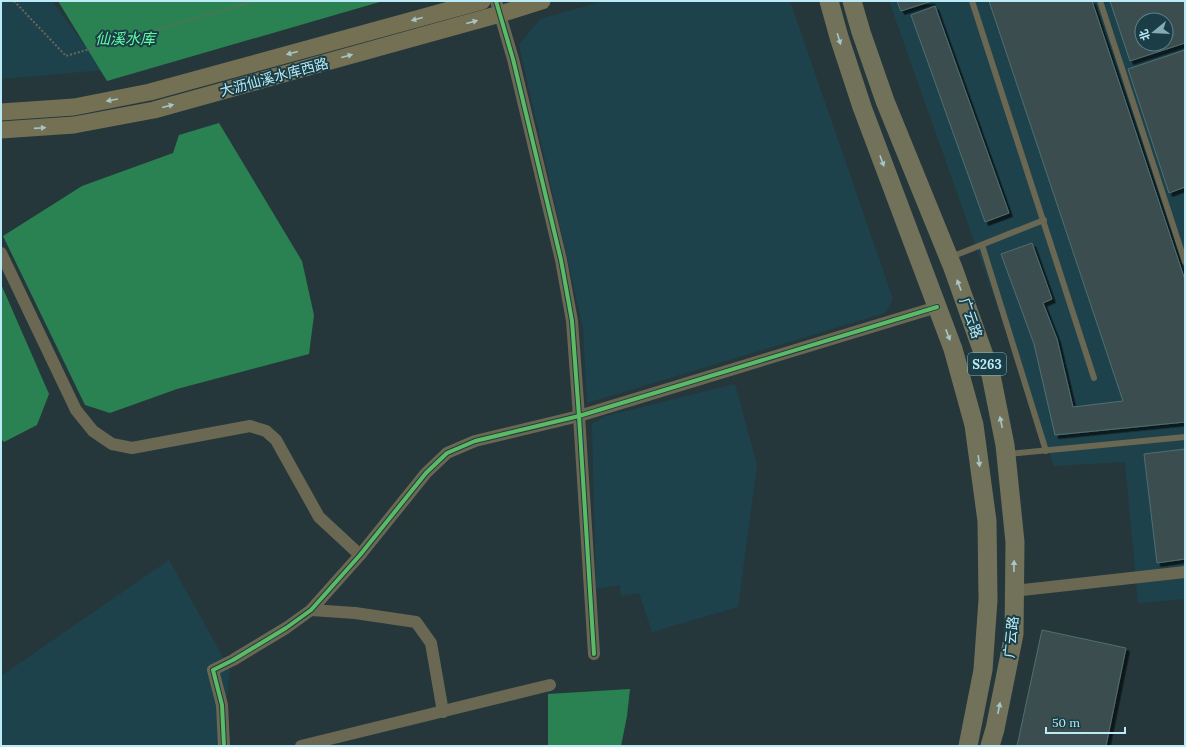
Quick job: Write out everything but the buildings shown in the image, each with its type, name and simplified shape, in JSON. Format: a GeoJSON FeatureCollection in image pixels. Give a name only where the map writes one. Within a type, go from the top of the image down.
{"type":"FeatureCollection","features":[{"type":"Feature","properties":{"kind":"main road","name":"广云路"},"geometry":{"type":"LineString","coordinates":[[829,1],[862,108],[953,349],[974,426],[987,521],[988,600],[983,670],[968,746]]}},
{"type":"Feature","properties":{"kind":"main road","name":"广云路"},"geometry":{"type":"LineString","coordinates":[[852,1],[885,101],[949,258],[991,375],[1006,455],[1015,542],[1014,634],[995,729],[990,746]]}},
{"type":"Feature","properties":{"kind":"street"},"geometry":{"type":"LineString","coordinates":[[1,112],[74,106],[150,92],[482,1]]}},
{"type":"Feature","properties":{"kind":"street","name":"大沥仙溪水库西路"},"geometry":{"type":"LineString","coordinates":[[1,130],[74,125],[154,110],[498,8],[542,1]]}},
{"type":"Feature","properties":{"kind":"street"},"geometry":{"type":"LineString","coordinates":[[498,8],[513,59],[561,260],[572,321],[594,654]]}},
{"type":"Feature","properties":{"kind":"street"},"geometry":{"type":"LineString","coordinates":[[1,253],[76,410],[93,432],[112,444],[132,448],[250,426],[266,431],[276,440],[319,517],[360,555]]}},
{"type":"Feature","properties":{"kind":"street"},"geometry":{"type":"LineString","coordinates":[[224,746],[222,705],[213,670],[233,660],[286,628],[311,610],[360,555],[426,474],[448,453],[475,441],[579,416],[937,307]]}},
{"type":"Feature","properties":{"kind":"street"},"geometry":{"type":"LineString","coordinates":[[1014,591],[1185,572]]}},
{"type":"Feature","properties":{"kind":"street"},"geometry":{"type":"LineString","coordinates":[[311,610],[355,613],[416,622],[432,643],[443,712]]}},
{"type":"Feature","properties":{"kind":"street"},"geometry":{"type":"LineString","coordinates":[[301,746],[550,685]]}},
{"type":"Feature","properties":{"kind":"lane"},"geometry":{"type":"LineString","coordinates":[[972,1],[1094,378]]}},
{"type":"Feature","properties":{"kind":"lane"},"geometry":{"type":"LineString","coordinates":[[1100,1],[1185,262]]}},
{"type":"Feature","properties":{"kind":"lane"},"geometry":{"type":"LineString","coordinates":[[949,258],[1044,220]]}},
{"type":"Feature","properties":{"kind":"lane"},"geometry":{"type":"LineString","coordinates":[[982,245],[1046,451]]}},
{"type":"Feature","properties":{"kind":"lane"},"geometry":{"type":"LineString","coordinates":[[1006,455],[1185,437]]}},
{"type":"Feature","properties":{"kind":"path"},"geometry":{"type":"LineString","coordinates":[[14,1],[66,56],[254,1]]}},
{"type":"Feature","properties":{"kind":"shaded area"},"geometry":{"type":"Polygon","coordinates":[[[1,1],[52,1],[103,70],[1,79],[1,1]]]}},
{"type":"Feature","properties":{"kind":"shaded area"},"geometry":{"type":"Polygon","coordinates":[[[604,1],[790,1],[893,299],[885,313],[587,403],[583,328],[519,45],[540,19],[604,1]]]}},
{"type":"Feature","properties":{"kind":"shaded area"},"geometry":{"type":"Polygon","coordinates":[[[889,1],[1185,1],[1185,599],[1138,603],[1125,462],[1054,466],[889,1]]]}},
{"type":"Feature","properties":{"kind":"shaded area"},"geometry":{"type":"Polygon","coordinates":[[[735,384],[757,465],[738,607],[652,632],[639,593],[621,596],[620,585],[596,589],[592,424],[606,416],[735,384]]]}},
{"type":"Feature","properties":{"kind":"shaded area"},"geometry":{"type":"Polygon","coordinates":[[[169,560],[230,670],[221,746],[1,746],[1,676],[169,560]]]}},
{"type":"Feature","properties":{"kind":"water","name":"仙溪水库"},"geometry":{"type":"Polygon","coordinates":[[[58,1],[383,1],[107,81],[58,1]]]}},
{"type":"Feature","properties":{"kind":"water"},"geometry":{"type":"Polygon","coordinates":[[[219,123],[302,261],[314,315],[309,354],[177,389],[110,413],[85,405],[3,236],[82,186],[173,153],[179,135],[219,123]]]}},
{"type":"Feature","properties":{"kind":"water"},"geometry":{"type":"Polygon","coordinates":[[[1,284],[49,394],[37,425],[4,442],[1,439],[1,284]]]}},
{"type":"Feature","properties":{"kind":"water"},"geometry":{"type":"Polygon","coordinates":[[[630,689],[627,716],[621,746],[548,746],[548,694],[630,689]]]}},
{"type":"Feature","properties":{"kind":"cycle path"},"geometry":{"type":"LineString","coordinates":[[496,1],[513,59],[561,260],[572,321],[594,654]]}},
{"type":"Feature","properties":{"kind":"cycle path"},"geometry":{"type":"LineString","coordinates":[[224,746],[222,705],[213,670],[233,660],[286,628],[311,610],[360,555],[426,473],[447,453],[475,441],[579,416],[937,307]]}}]}
